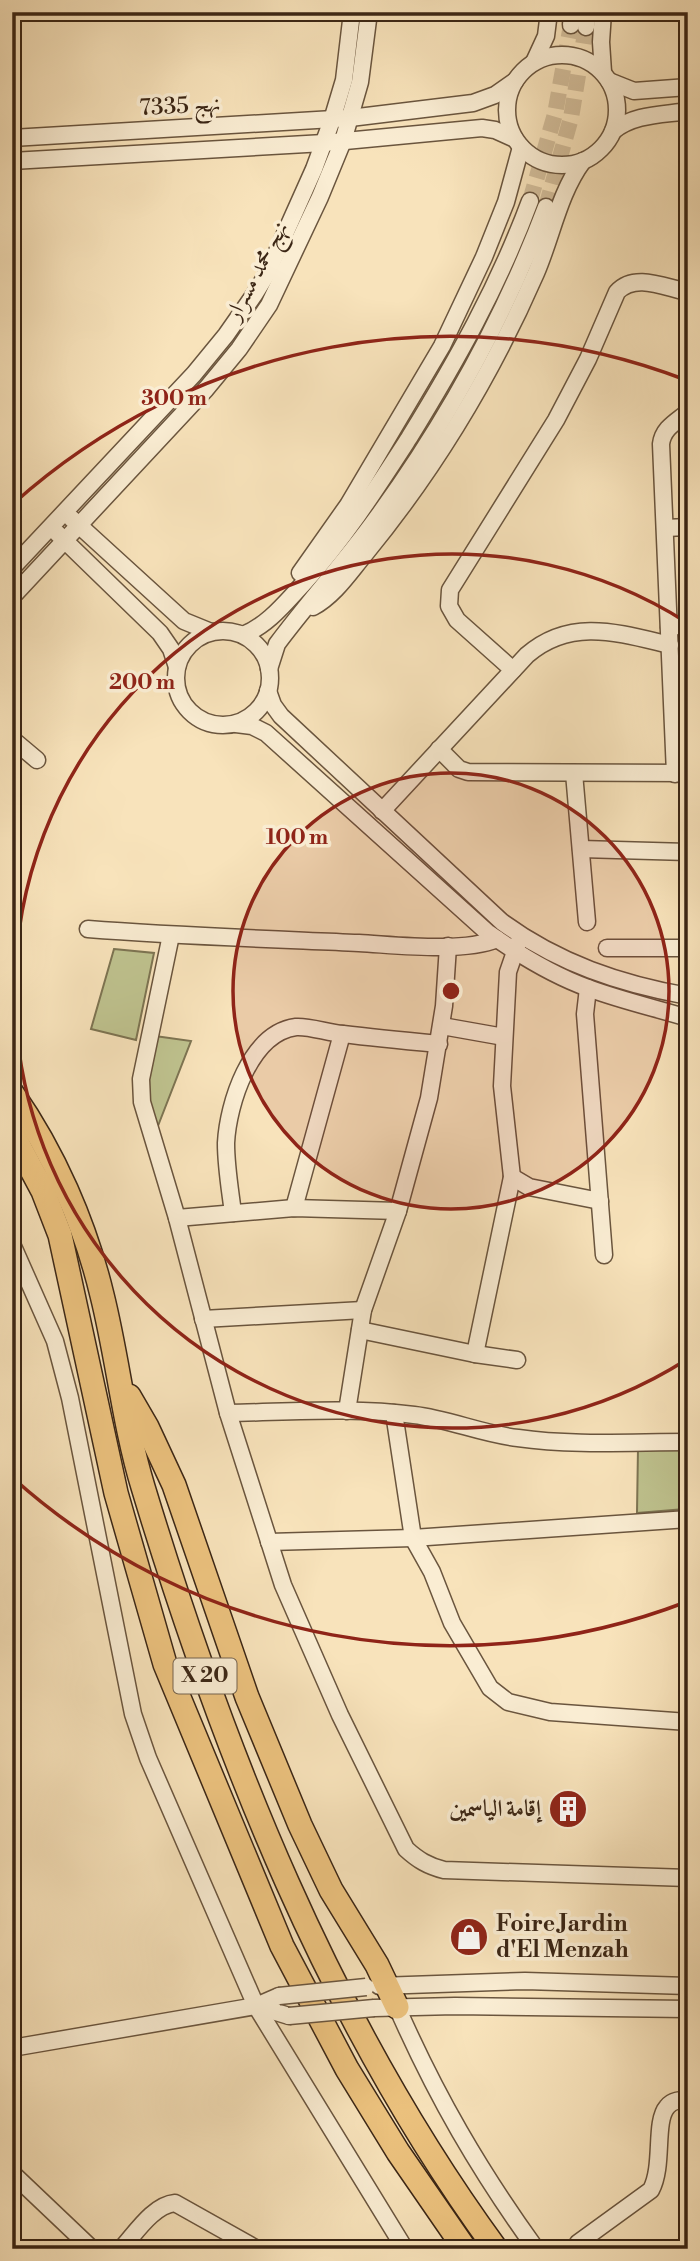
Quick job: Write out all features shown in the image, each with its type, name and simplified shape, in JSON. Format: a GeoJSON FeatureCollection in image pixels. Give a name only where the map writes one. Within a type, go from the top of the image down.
{"type":"FeatureCollection","features":[{"type":"Feature","properties":{"kind":"highway","name":"X 20"},"geometry":{"type":"LineString","coordinates":[[12,1093],[43,1142],[82,1230],[102,1295],[142,1484],[191,1635],[235,1756],[310,1933],[414,2129],[495,2245]]}},
{"type":"Feature","properties":{"kind":"highway","name":"X 20"},"geometry":{"type":"LineString","coordinates":[[12,1133],[43,1191],[60,1235],[116,1493],[170,1677],[282,1946],[355,2081],[398,2152],[465,2249]]}},
{"type":"Feature","properties":{"kind":"highway"},"geometry":{"type":"LineString","coordinates":[[117,1376],[147,1427],[174,1485],[247,1698],[300,1825],[331,1890],[377,1965],[377,1986],[385,2007]]}},
{"type":"Feature","properties":{"kind":"street","name":"نهج محمد مسرار"},"geometry":{"type":"LineString","coordinates":[[12,597],[223,369],[254,327],[332,120],[344,80],[352,12]]}},
{"type":"Feature","properties":{"kind":"street","name":"نهج محمد مسرار"},"geometry":{"type":"LineString","coordinates":[[12,568],[211,355],[240,315],[274,278],[343,141],[360,82],[369,12]]}},
{"type":"Feature","properties":{"kind":"street"},"geometry":{"type":"LineString","coordinates":[[534,62],[546,36],[550,12]]}},
{"type":"Feature","properties":{"kind":"street"},"geometry":{"type":"LineString","coordinates":[[603,12],[601,42],[606,76],[613,90],[617,111],[613,131]]}},
{"type":"Feature","properties":{"kind":"street"},"geometry":{"type":"LineString","coordinates":[[688,87],[634,91],[606,76],[588,61],[570,55],[551,55],[534,62],[514,80],[506,110],[518,143],[528,153],[545,162],[564,165],[583,161],[598,152],[613,131],[626,122],[640,117],[688,111]]}},
{"type":"Feature","properties":{"kind":"street","name":"نهج 7335"},"geometry":{"type":"LineString","coordinates":[[12,138],[350,118],[473,103],[495,94],[514,80]]}},
{"type":"Feature","properties":{"kind":"street","name":"نهج 7335"},"geometry":{"type":"LineString","coordinates":[[12,161],[324,143],[482,128],[495,130],[518,143]]}},
{"type":"Feature","properties":{"kind":"street"},"geometry":{"type":"LineString","coordinates":[[288,601],[301,572],[348,505],[454,323],[495,230],[518,143]]}},
{"type":"Feature","properties":{"kind":"street"},"geometry":{"type":"LineString","coordinates":[[301,612],[319,604],[335,591],[392,522],[436,459],[514,321],[537,271],[568,184],[583,161]]}},
{"type":"Feature","properties":{"kind":"street"},"geometry":{"type":"LineString","coordinates":[[243,635],[267,622],[288,601],[331,551],[361,510],[460,354],[499,280],[530,201]]}},
{"type":"Feature","properties":{"kind":"street"},"geometry":{"type":"LineString","coordinates":[[546,207],[504,308],[445,414],[376,518],[277,644],[269,668],[268,691],[272,705],[281,716],[502,922],[518,944],[550,971],[588,988],[688,1018]]}},
{"type":"Feature","properties":{"kind":"street"},"geometry":{"type":"LineString","coordinates":[[513,670],[452,613],[448,598],[450,590],[561,410],[588,359],[617,292],[626,284],[636,281],[688,292]]}},
{"type":"Feature","properties":{"kind":"street"},"geometry":{"type":"LineString","coordinates":[[439,749],[464,771],[682,773],[670,645],[662,435],[688,412]]}},
{"type":"Feature","properties":{"kind":"street"},"geometry":{"type":"LineString","coordinates":[[65,512],[184,621],[211,632],[243,635],[260,649],[269,668]]}},
{"type":"Feature","properties":{"kind":"street"},"geometry":{"type":"LineString","coordinates":[[50,527],[160,633],[171,649],[177,667],[177,689],[186,709],[204,722],[226,726],[236,724],[260,708],[268,691]]}},
{"type":"Feature","properties":{"kind":"street"},"geometry":{"type":"LineString","coordinates":[[665,528],[688,527]]}},
{"type":"Feature","properties":{"kind":"street"},"geometry":{"type":"LineString","coordinates":[[669,627],[688,625]]}},
{"type":"Feature","properties":{"kind":"street"},"geometry":{"type":"LineString","coordinates":[[382,811],[538,645],[566,634],[608,631],[670,645]]}},
{"type":"Feature","properties":{"kind":"street"},"geometry":{"type":"LineString","coordinates":[[177,667],[193,641],[211,632]]}},
{"type":"Feature","properties":{"kind":"street"},"geometry":{"type":"LineString","coordinates":[[236,724],[252,726],[266,733],[497,939],[552,954],[584,969],[688,996]]}},
{"type":"Feature","properties":{"kind":"street"},"geometry":{"type":"LineString","coordinates":[[12,739],[37,760]]}},
{"type":"Feature","properties":{"kind":"street"},"geometry":{"type":"LineString","coordinates":[[574,773],[587,922]]}},
{"type":"Feature","properties":{"kind":"street"},"geometry":{"type":"LineString","coordinates":[[581,849],[688,852]]}},
{"type":"Feature","properties":{"kind":"street"},"geometry":{"type":"LineString","coordinates":[[88,929],[448,946],[481,945],[497,939]]}},
{"type":"Feature","properties":{"kind":"street"},"geometry":{"type":"LineString","coordinates":[[171,935],[140,1091],[177,1218],[228,1413],[283,1585],[340,1715],[406,1849],[429,1866],[444,1871],[688,1878]]}},
{"type":"Feature","properties":{"kind":"street"},"geometry":{"type":"LineString","coordinates":[[475,1354],[512,1177],[502,1086],[508,972],[518,944]]}},
{"type":"Feature","properties":{"kind":"street"},"geometry":{"type":"LineString","coordinates":[[348,1411],[363,1310],[398,1211],[429,1098],[442,1026],[448,946]]}},
{"type":"Feature","properties":{"kind":"street"},"geometry":{"type":"LineString","coordinates":[[607,948],[688,948]]}},
{"type":"Feature","properties":{"kind":"street"},"geometry":{"type":"LineString","coordinates":[[588,988],[585,1014],[604,1255]]}},
{"type":"Feature","properties":{"kind":"street"},"geometry":{"type":"LineString","coordinates":[[442,1026],[504,1037]]}},
{"type":"Feature","properties":{"kind":"street"},"geometry":{"type":"LineString","coordinates":[[233,1213],[226,1141],[231,1110],[239,1085],[257,1051],[273,1035],[297,1027],[439,1044]]}},
{"type":"Feature","properties":{"kind":"street"},"geometry":{"type":"LineString","coordinates":[[294,1209],[342,1034]]}},
{"type":"Feature","properties":{"kind":"street"},"geometry":{"type":"LineString","coordinates":[[512,1177],[528,1187],[600,1201]]}},
{"type":"Feature","properties":{"kind":"street"},"geometry":{"type":"LineString","coordinates":[[177,1218],[294,1209],[398,1211]]}},
{"type":"Feature","properties":{"kind":"street"},"geometry":{"type":"LineString","coordinates":[[12,1244],[55,1340],[70,1398],[133,1714],[148,1758],[256,2006],[405,2249]]}},
{"type":"Feature","properties":{"kind":"street"},"geometry":{"type":"LineString","coordinates":[[203,1319],[363,1310]]}},
{"type":"Feature","properties":{"kind":"street"},"geometry":{"type":"LineString","coordinates":[[360,1330],[517,1360]]}},
{"type":"Feature","properties":{"kind":"street"},"geometry":{"type":"LineString","coordinates":[[228,1413],[394,1413],[432,1418],[517,1438],[688,1442]]}},
{"type":"Feature","properties":{"kind":"street"},"geometry":{"type":"LineString","coordinates":[[394,1413],[413,1538],[432,1572],[452,1623],[490,1688],[508,1702],[550,1712],[688,1722]]}},
{"type":"Feature","properties":{"kind":"street"},"geometry":{"type":"LineString","coordinates":[[269,1542],[413,1538],[688,1520]]}},
{"type":"Feature","properties":{"kind":"street"},"geometry":{"type":"LineString","coordinates":[[12,2048],[256,2006],[279,1996],[377,1986],[525,1981],[688,1986]]}},
{"type":"Feature","properties":{"kind":"street"},"geometry":{"type":"LineString","coordinates":[[256,2006],[289,2016],[385,2007],[688,2009]]}},
{"type":"Feature","properties":{"kind":"street"},"geometry":{"type":"LineString","coordinates":[[385,2007],[422,2065],[450,2119],[503,2203],[536,2249]]}},
{"type":"Feature","properties":{"kind":"street"},"geometry":{"type":"LineString","coordinates":[[574,2249],[578,2243],[651,2190],[658,2171],[661,2118],[670,2104],[677,2100],[688,2100]]}},
{"type":"Feature","properties":{"kind":"street"},"geometry":{"type":"LineString","coordinates":[[12,2173],[92,2249]]}},
{"type":"Feature","properties":{"kind":"street"},"geometry":{"type":"LineString","coordinates":[[121,2249],[158,2210],[175,2203],[257,2249]]}},
{"type":"Feature","properties":{"kind":"green space"},"geometry":{"type":"Polygon","coordinates":[[[114,949],[154,953],[136,1040],[91,1029],[114,949]]]}},
{"type":"Feature","properties":{"kind":"green space"},"geometry":{"type":"Polygon","coordinates":[[[155,1036],[191,1041],[156,1131],[142,1099],[155,1036]]]}},
{"type":"Feature","properties":{"kind":"green space"},"geometry":{"type":"Polygon","coordinates":[[[638,1448],[683,1449],[685,1509],[637,1513],[638,1448]]]}},
{"type":"Feature","properties":{"kind":"tunnel"},"geometry":{"type":"LineString","coordinates":[[530,201],[555,114],[571,25]]}},
{"type":"Feature","properties":{"kind":"tunnel"},"geometry":{"type":"LineString","coordinates":[[546,207],[571,118],[586,27]]}},
{"type":"Feature","properties":{"kind":"place","name":"إقامة الياسمين"},"geometry":{"type":"Point","coordinates":[568,1809]}},
{"type":"Feature","properties":{"kind":"place","name":"Foire Jardin d'El Menzah"},"geometry":{"type":"Point","coordinates":[469,1937]}}]}
